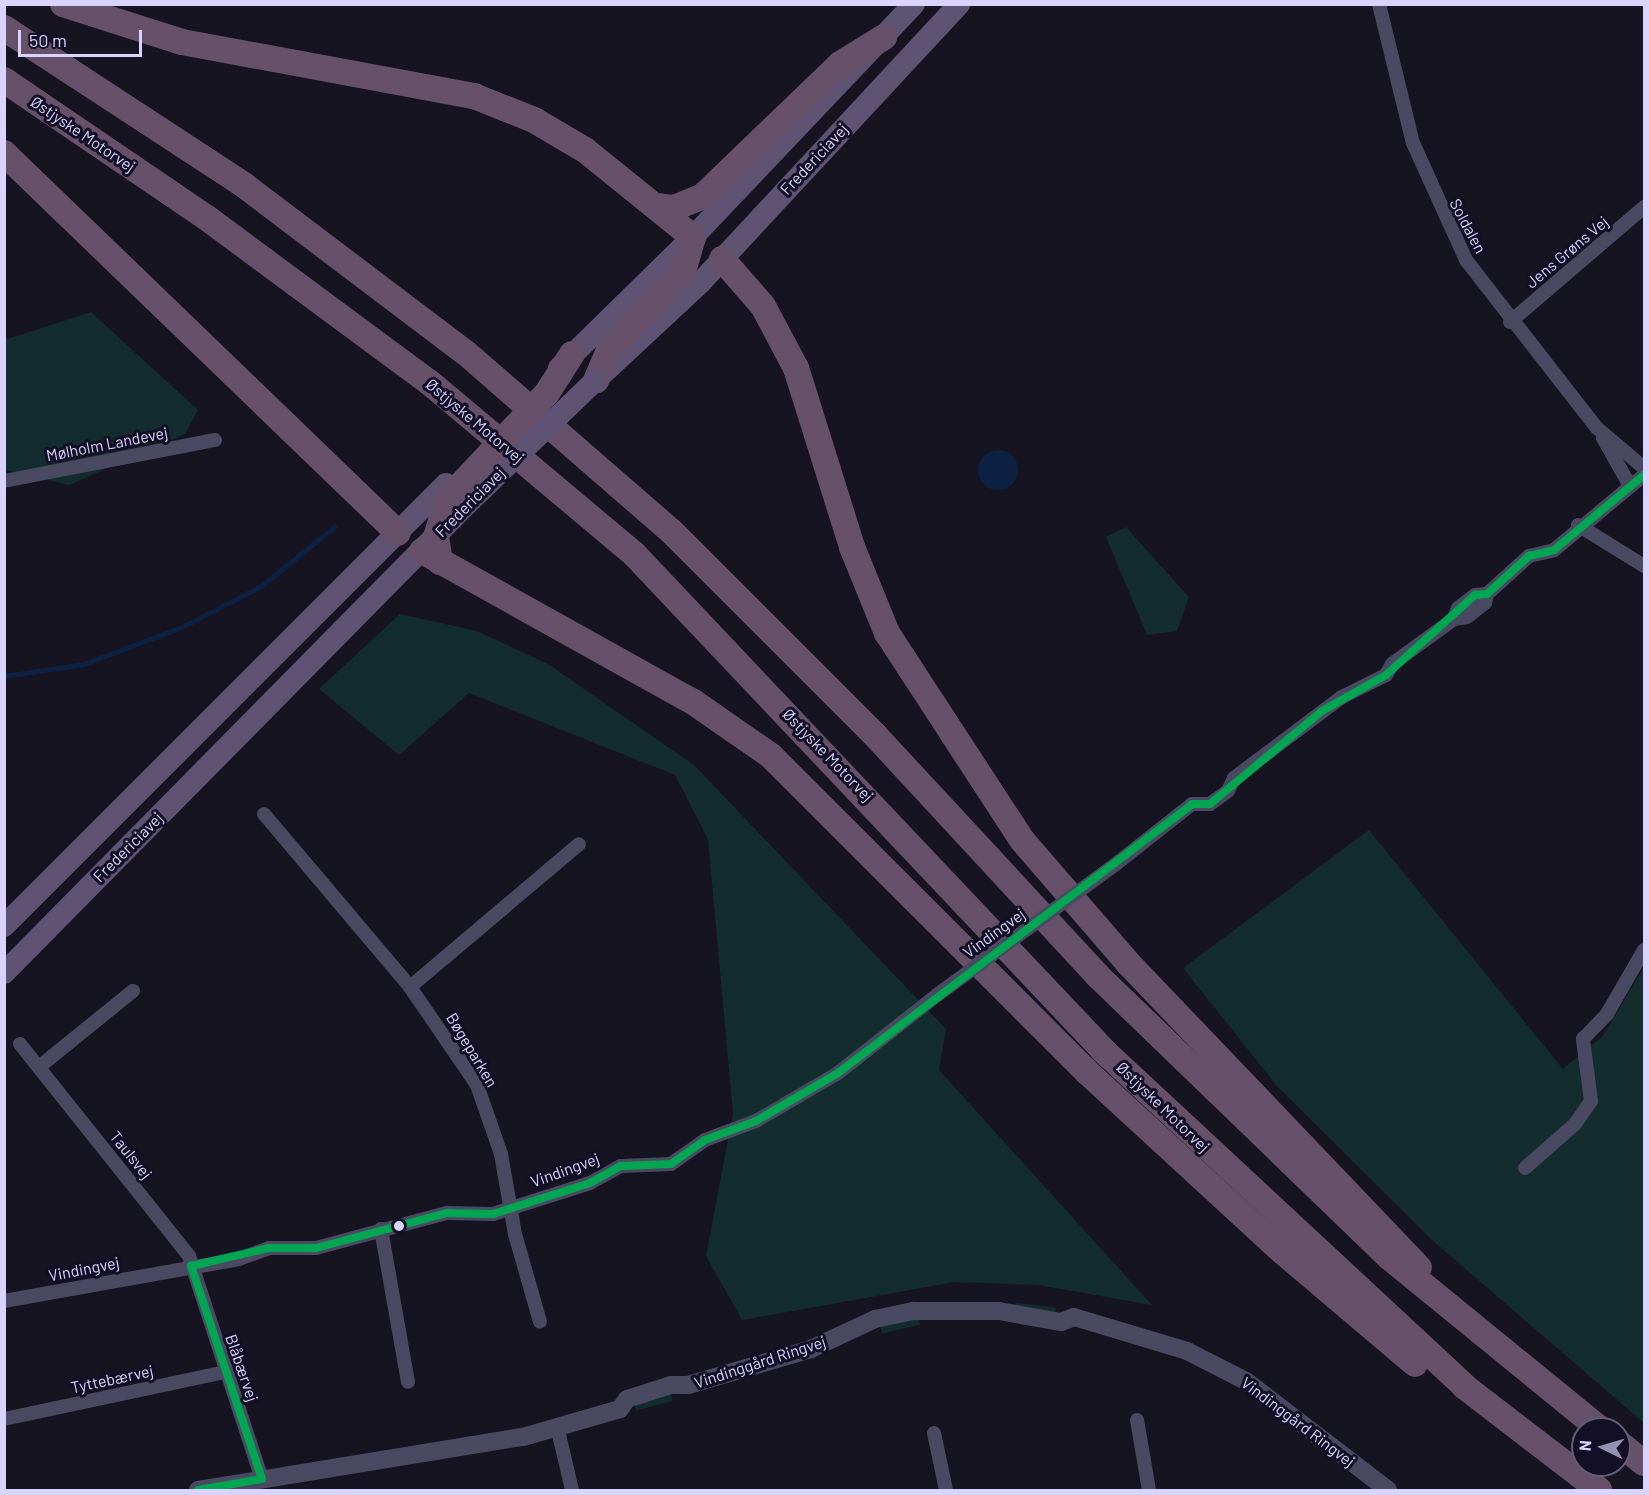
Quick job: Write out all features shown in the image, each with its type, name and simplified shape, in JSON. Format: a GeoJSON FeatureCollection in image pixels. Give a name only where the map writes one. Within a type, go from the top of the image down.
{"type":"FeatureCollection","features":[{"type":"Feature","properties":{"kind":"highway"},"geometry":{"type":"LineString","coordinates":[[63,4],[182,42],[474,96],[534,120],[585,150],[693,237],[683,271],[609,350],[596,380]]}},
{"type":"Feature","properties":{"kind":"highway"},"geometry":{"type":"LineString","coordinates":[[4,28],[245,186],[466,353],[671,531],[874,734],[1098,976],[1389,1257],[1585,1417]]}},
{"type":"Feature","properties":{"kind":"highway"},"geometry":{"type":"LineString","coordinates":[[656,206],[674,208],[703,196],[840,64],[884,37]]}},
{"type":"Feature","properties":{"kind":"highway","name":"Østjyske Motorvej"},"geometry":{"type":"LineString","coordinates":[[4,80],[207,218],[429,382],[634,554],[1106,1053],[1466,1387],[1599,1491]]}},
{"type":"Feature","properties":{"kind":"highway"},"geometry":{"type":"LineString","coordinates":[[4,153],[398,532]]}},
{"type":"Feature","properties":{"kind":"highway"},"geometry":{"type":"LineString","coordinates":[[722,259],[762,306],[796,368],[852,547],[887,633],[1022,840],[1128,963],[1408,1251],[1445,1301]]}},
{"type":"Feature","properties":{"kind":"highway"},"geometry":{"type":"LineString","coordinates":[[572,354],[547,393],[457,493],[447,501],[433,550],[692,701],[771,756],[1087,1072],[1283,1252],[1436,1381],[1466,1387]]}},
{"type":"Feature","properties":{"kind":"highway"},"geometry":{"type":"LineString","coordinates":[[1631,1453],[1644,1463]]}},
{"type":"Feature","properties":{"kind":"main road","name":"Fredericiavej"},"geometry":{"type":"LineString","coordinates":[[572,354],[693,237],[914,4]]}},
{"type":"Feature","properties":{"kind":"main road"},"geometry":{"type":"LineString","coordinates":[[900,68],[941,4]]}},
{"type":"Feature","properties":{"kind":"main road","name":"Fredericiavej"},"geometry":{"type":"LineString","coordinates":[[4,926],[398,532],[457,493],[596,380],[722,259],[959,4]]}},
{"type":"Feature","properties":{"kind":"main road"},"geometry":{"type":"LineString","coordinates":[[693,237],[722,259]]}},
{"type":"Feature","properties":{"kind":"main road"},"geometry":{"type":"LineString","coordinates":[[398,532],[433,550]]}},
{"type":"Feature","properties":{"kind":"main road","name":"Fredericiavej"},"geometry":{"type":"LineString","coordinates":[[4,973],[433,550]]}},
{"type":"Feature","properties":{"kind":"street","name":"Soldalen"},"geometry":{"type":"LineString","coordinates":[[1379,4],[1407,120],[1431,193],[1466,260],[1510,322],[1597,428],[1630,486]]}},
{"type":"Feature","properties":{"kind":"street","name":"Jens Grøns Vej"},"geometry":{"type":"LineString","coordinates":[[1510,322],[1644,207]]}},
{"type":"Feature","properties":{"kind":"street","name":"Soldalen"},"geometry":{"type":"LineString","coordinates":[[1597,428],[1644,468]]}},
{"type":"Feature","properties":{"kind":"street","name":"Mølholm Landevej"},"geometry":{"type":"LineString","coordinates":[[4,481],[215,440]]}},
{"type":"Feature","properties":{"kind":"street","name":"Vindingvej"},"geometry":{"type":"LineString","coordinates":[[4,1301],[191,1266],[269,1248],[316,1248],[447,1213],[493,1214],[514,1205],[590,1183],[621,1166],[671,1164],[705,1140],[756,1121],[838,1073],[937,995],[1116,864],[1192,804],[1210,804],[1322,711],[1386,675],[1392,664],[1454,619],[1467,617],[1487,594],[1529,556],[1554,550],[1573,536],[1578,525],[1644,475]]}},
{"type":"Feature","properties":{"kind":"street"},"geometry":{"type":"LineString","coordinates":[[1578,525],[1644,566]]}},
{"type":"Feature","properties":{"kind":"street","name":"Bøgeparken"},"geometry":{"type":"LineString","coordinates":[[264,814],[410,987],[477,1085],[514,1205]]}},
{"type":"Feature","properties":{"kind":"street"},"geometry":{"type":"LineString","coordinates":[[410,987],[579,844]]}},
{"type":"Feature","properties":{"kind":"street"},"geometry":{"type":"LineString","coordinates":[[1525,1168],[1575,1124],[1591,1101],[1583,1039],[1607,1014],[1644,950]]}},
{"type":"Feature","properties":{"kind":"street"},"geometry":{"type":"LineString","coordinates":[[39,1067],[133,991]]}},
{"type":"Feature","properties":{"kind":"street","name":"Taulsvej"},"geometry":{"type":"LineString","coordinates":[[20,1044],[177,1239],[191,1266]]}},
{"type":"Feature","properties":{"kind":"street","name":"Vindingvej"},"geometry":{"type":"LineString","coordinates":[[514,1205],[515,1234],[540,1322]]}},
{"type":"Feature","properties":{"kind":"street"},"geometry":{"type":"LineString","coordinates":[[381,1229],[408,1382]]}},
{"type":"Feature","properties":{"kind":"street","name":"Blåbærvej"},"geometry":{"type":"LineString","coordinates":[[191,1266],[262,1479]]}},
{"type":"Feature","properties":{"kind":"street","name":"Vindinggård Ringvej"},"geometry":{"type":"LineString","coordinates":[[198,1491],[523,1437],[620,1409],[627,1400],[671,1384],[688,1385],[811,1349],[875,1319],[914,1311],[999,1311],[1062,1322],[1074,1317],[1187,1351],[1246,1381],[1388,1491]]}},
{"type":"Feature","properties":{"kind":"street","name":"Tyttebærvej"},"geometry":{"type":"LineString","coordinates":[[4,1419],[225,1372]]}},
{"type":"Feature","properties":{"kind":"street"},"geometry":{"type":"LineString","coordinates":[[1137,1420],[1149,1491]]}},
{"type":"Feature","properties":{"kind":"street"},"geometry":{"type":"LineString","coordinates":[[557,1426],[572,1491]]}},
{"type":"Feature","properties":{"kind":"street"},"geometry":{"type":"LineString","coordinates":[[934,1433],[946,1491]]}},
{"type":"Feature","properties":{"kind":"green space"},"geometry":{"type":"Polygon","coordinates":[[[91,312],[198,410],[185,434],[69,485],[5,470],[4,340],[91,312]]]}},
{"type":"Feature","properties":{"kind":"green space"},"geometry":{"type":"Polygon","coordinates":[[[1126,527],[1189,597],[1177,631],[1147,635],[1106,537],[1126,527]]]}},
{"type":"Feature","properties":{"kind":"green space"},"geometry":{"type":"Polygon","coordinates":[[[400,614],[477,631],[548,664],[694,765],[946,1029],[939,1070],[1152,1305],[1038,1285],[955,1282],[742,1320],[706,1256],[733,1113],[708,839],[675,775],[469,693],[399,755],[319,689],[400,614]]]}},
{"type":"Feature","properties":{"kind":"green space"},"geometry":{"type":"Polygon","coordinates":[[[1369,830],[1563,1069],[1603,1036],[1644,967],[1644,1423],[1432,1240],[1277,1086],[1183,968],[1369,830]]]}},
{"type":"Feature","properties":{"kind":"green space"},"geometry":{"type":"Polygon","coordinates":[[[1016,1303],[1056,1307],[1055,1317],[1015,1313],[1016,1303]]]}},
{"type":"Feature","properties":{"kind":"green space"},"geometry":{"type":"Polygon","coordinates":[[[918,1316],[920,1325],[882,1334],[880,1325],[918,1316]]]}},
{"type":"Feature","properties":{"kind":"green space"},"geometry":{"type":"Polygon","coordinates":[[[670,1390],[673,1401],[636,1410],[633,1400],[670,1390]]]}},
{"type":"Feature","properties":{"kind":"water"},"geometry":{"type":"Polygon","coordinates":[[[998,450],[1006,451],[1012,456],[1017,462],[1017,478],[1012,484],[1006,489],[998,490],[990,489],[984,484],[979,478],[978,470],[979,462],[984,456],[990,451],[998,450]]]}},
{"type":"Feature","properties":{"kind":"waterway"},"geometry":{"type":"LineString","coordinates":[[4,676],[84,664],[184,626],[261,586],[334,527]]}},
{"type":"Feature","properties":{"kind":"transit line"},"geometry":{"type":"LineString","coordinates":[[198,1490],[262,1479],[191,1266],[269,1248],[316,1248],[447,1213],[493,1214],[590,1183],[621,1166],[671,1164],[705,1140],[756,1121],[838,1073],[1192,804],[1210,804],[1322,711],[1386,675],[1475,595],[1487,594],[1529,556],[1554,550],[1644,475]]}}]}
